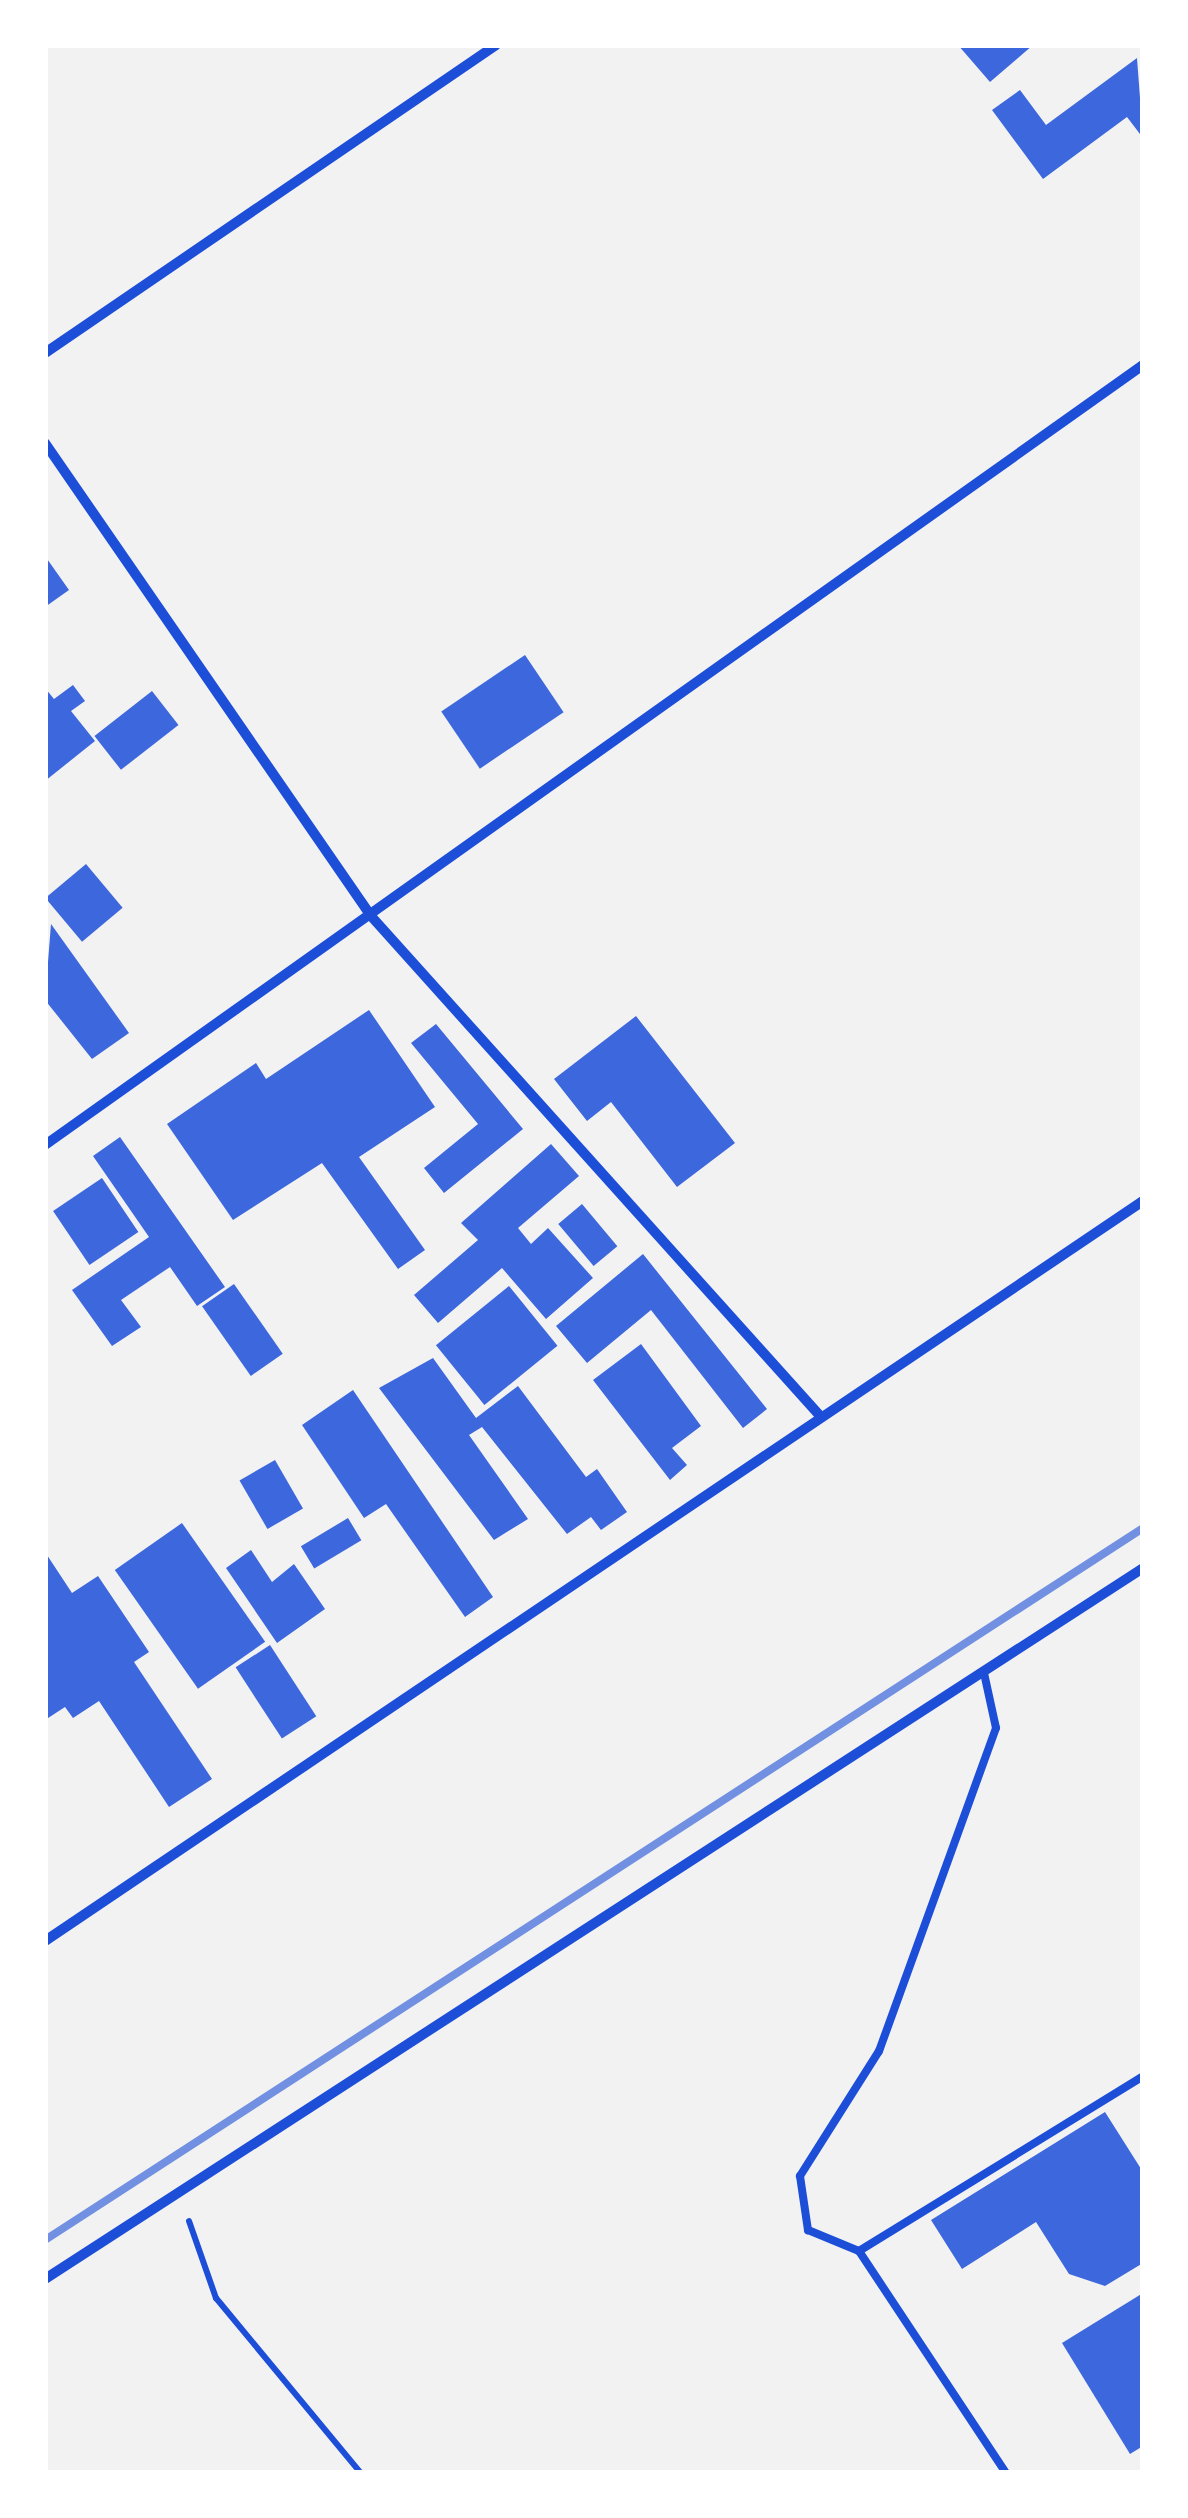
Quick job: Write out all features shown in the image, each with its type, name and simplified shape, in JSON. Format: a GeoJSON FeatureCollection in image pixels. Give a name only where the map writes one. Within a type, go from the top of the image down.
{"type":"FeatureCollection","features":[{"type":"Feature","properties":{"kind":"street"},"geometry":{"type":"LineString","coordinates":[[45,353],[496,45]]}},
{"type":"Feature","properties":{"kind":"street"},"geometry":{"type":"LineString","coordinates":[[45,1146],[1143,365]]}},
{"type":"Feature","properties":{"kind":"street"},"geometry":{"type":"LineString","coordinates":[[45,444],[371,916],[821,1416]]}},
{"type":"Feature","properties":{"kind":"street"},"geometry":{"type":"LineString","coordinates":[[45,1941],[1143,1201]]}},
{"type":"Feature","properties":{"kind":"street"},"geometry":{"type":"LineString","coordinates":[[45,2279],[1143,1568]]}},
{"type":"Feature","properties":{"kind":"lane"},"geometry":{"type":"LineString","coordinates":[[984,1673],[996,1728],[879,2052],[800,2176],[808,2230],[858,2250],[1006,2473]]}},
{"type":"Feature","properties":{"kind":"lane"},"geometry":{"type":"LineString","coordinates":[[858,2250],[1143,2076]]}},
{"type":"Feature","properties":{"kind":"path"},"geometry":{"type":"LineString","coordinates":[[178,2192],[216,2298],[361,2473]]}},
{"type":"Feature","properties":{"kind":"building"},"geometry":{"type":"Polygon","coordinates":[[[958,45],[1033,45],[990,82],[958,45]]]}},
{"type":"Feature","properties":{"kind":"building"},"geometry":{"type":"Polygon","coordinates":[[[1137,58],[1143,138],[1127,117],[1043,179],[992,110],[1020,90],[1046,125],[1137,58]]]}},
{"type":"Feature","properties":{"kind":"building"},"geometry":{"type":"Polygon","coordinates":[[[45,556],[69,590],[45,607],[45,556]]]}},
{"type":"Feature","properties":{"kind":"building"},"geometry":{"type":"Polygon","coordinates":[[[525,655],[564,712],[480,769],[441,711],[525,655]]]}},
{"type":"Feature","properties":{"kind":"building"},"geometry":{"type":"Polygon","coordinates":[[[73,685],[85,701],[71,711],[95,741],[45,781],[45,688],[54,699],[73,685]]]}},
{"type":"Feature","properties":{"kind":"building"},"geometry":{"type":"Polygon","coordinates":[[[152,691],[178,725],[121,770],[94,736],[152,691]]]}},
{"type":"Feature","properties":{"kind":"building"},"geometry":{"type":"Polygon","coordinates":[[[86,864],[123,908],[82,942],[45,898],[86,864]]]}},
{"type":"Feature","properties":{"kind":"building"},"geometry":{"type":"Polygon","coordinates":[[[51,924],[129,1033],[92,1059],[45,1000],[51,924]]]}},
{"type":"Feature","properties":{"kind":"building"},"geometry":{"type":"Polygon","coordinates":[[[369,1010],[435,1107],[359,1157],[425,1250],[398,1269],[322,1163],[233,1220],[167,1124],[256,1063],[266,1079],[369,1010]]]}},
{"type":"Feature","properties":{"kind":"building"},"geometry":{"type":"Polygon","coordinates":[[[636,1016],[735,1143],[677,1187],[611,1102],[587,1121],[554,1079],[636,1016]]]}},
{"type":"Feature","properties":{"kind":"building"},"geometry":{"type":"Polygon","coordinates":[[[436,1024],[523,1129],[444,1193],[424,1168],[478,1124],[411,1043],[436,1024]]]}},
{"type":"Feature","properties":{"kind":"building"},"geometry":{"type":"Polygon","coordinates":[[[120,1137],[225,1287],[197,1306],[170,1267],[121,1300],[141,1327],[112,1346],[72,1290],[149,1237],[93,1156],[120,1137]]]}},
{"type":"Feature","properties":{"kind":"building"},"geometry":{"type":"Polygon","coordinates":[[[551,1144],[579,1176],[518,1228],[531,1244],[548,1228],[593,1278],[546,1319],[502,1268],[438,1323],[414,1295],[478,1240],[461,1223],[551,1144]]]}},
{"type":"Feature","properties":{"kind":"building"},"geometry":{"type":"Polygon","coordinates":[[[102,1178],[138,1232],[89,1265],[53,1211],[102,1178]]]}},
{"type":"Feature","properties":{"kind":"building"},"geometry":{"type":"Polygon","coordinates":[[[582,1204],[617,1246],[594,1266],[558,1224],[582,1204]]]}},
{"type":"Feature","properties":{"kind":"building"},"geometry":{"type":"Polygon","coordinates":[[[643,1254],[767,1409],[743,1428],[651,1310],[587,1363],[556,1326],[643,1254]]]}},
{"type":"Feature","properties":{"kind":"building"},"geometry":{"type":"Polygon","coordinates":[[[234,1284],[283,1354],[251,1376],[202,1306],[234,1284]]]}},
{"type":"Feature","properties":{"kind":"building"},"geometry":{"type":"Polygon","coordinates":[[[509,1286],[557,1346],[484,1405],[436,1345],[509,1286]]]}},
{"type":"Feature","properties":{"kind":"building"},"geometry":{"type":"Polygon","coordinates":[[[641,1344],[701,1426],[672,1448],[687,1465],[670,1480],[593,1380],[641,1344]]]}},
{"type":"Feature","properties":{"kind":"building"},"geometry":{"type":"Polygon","coordinates":[[[433,1358],[476,1418],[518,1386],[586,1477],[597,1469],[627,1512],[601,1530],[591,1517],[567,1534],[482,1427],[469,1435],[528,1519],[494,1540],[379,1388],[433,1358]]]}},
{"type":"Feature","properties":{"kind":"building"},"geometry":{"type":"Polygon","coordinates":[[[353,1390],[493,1597],[465,1617],[386,1504],[364,1518],[302,1425],[353,1390]]]}},
{"type":"Feature","properties":{"kind":"building"},"geometry":{"type":"Polygon","coordinates":[[[275,1460],[303,1508],[267,1529],[239,1480],[275,1460]]]}},
{"type":"Feature","properties":{"kind":"building"},"geometry":{"type":"Polygon","coordinates":[[[348,1518],[361,1540],[314,1569],[301,1546],[348,1518]]]}},
{"type":"Feature","properties":{"kind":"building"},"geometry":{"type":"Polygon","coordinates":[[[182,1523],[265,1642],[198,1689],[115,1570],[182,1523]]]}},
{"type":"Feature","properties":{"kind":"building"},"geometry":{"type":"Polygon","coordinates":[[[251,1550],[272,1582],[294,1564],[325,1609],[277,1643],[226,1568],[251,1550]]]}},
{"type":"Feature","properties":{"kind":"building"},"geometry":{"type":"Polygon","coordinates":[[[45,1552],[72,1593],[98,1576],[149,1652],[134,1662],[212,1779],[169,1807],[99,1701],[73,1718],[65,1707],[45,1720],[45,1552]]]}},
{"type":"Feature","properties":{"kind":"building"},"geometry":{"type":"Polygon","coordinates":[[[270,1645],[316,1716],[282,1739],[236,1667],[270,1645]]]}},
{"type":"Feature","properties":{"kind":"building"},"geometry":{"type":"Polygon","coordinates":[[[1105,2112],[1143,2172],[1143,2263],[1105,2286],[1069,2274],[1036,2222],[962,2269],[931,2220],[1105,2112]]]}},
{"type":"Feature","properties":{"kind":"building"},"geometry":{"type":"Polygon","coordinates":[[[1143,2293],[1143,2446],[1130,2454],[1062,2343],[1143,2293]]]}},
{"type":"Feature","properties":{"kind":"railway"},"geometry":{"type":"LineString","coordinates":[[45,2240],[1143,1528]]}}]}
